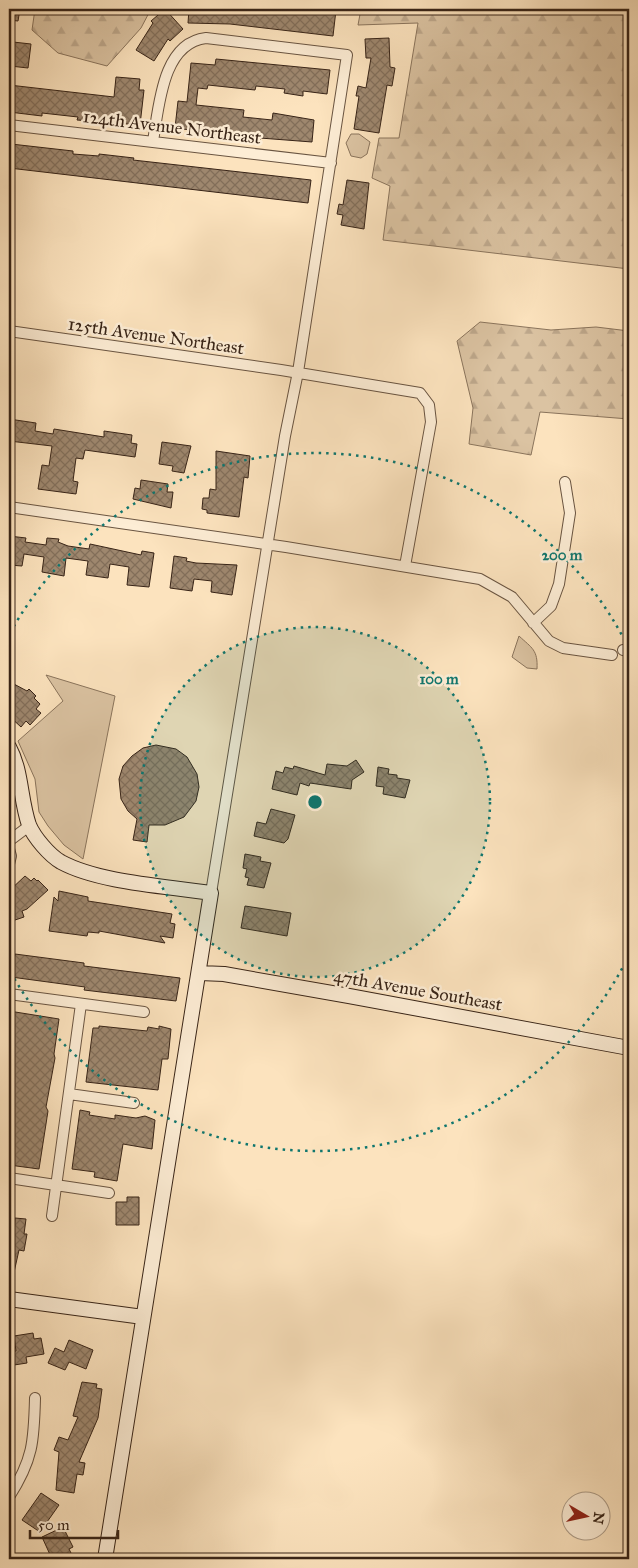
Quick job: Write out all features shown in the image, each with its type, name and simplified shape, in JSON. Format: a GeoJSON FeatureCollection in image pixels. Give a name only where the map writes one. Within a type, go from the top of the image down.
{"type":"FeatureCollection","features":[{"type":"Feature","properties":{"kind":"street"},"geometry":{"type":"LineString","coordinates":[[105,1559],[200,973],[211,893],[298,372],[347,55],[206,38],[194,40],[182,48],[167,75],[160,100],[153,141]]}},
{"type":"Feature","properties":{"kind":"street","name":"124th Avenue Northeast"},"geometry":{"type":"LineString","coordinates":[[9,125],[330,163]]}},
{"type":"Feature","properties":{"kind":"street","name":"125th Avenue Northeast"},"geometry":{"type":"LineString","coordinates":[[9,331],[298,372],[420,393],[429,405],[431,422],[405,566]]}},
{"type":"Feature","properties":{"kind":"street"},"geometry":{"type":"LineString","coordinates":[[534,622],[552,606],[559,584],[570,513],[565,482]]}},
{"type":"Feature","properties":{"kind":"street"},"geometry":{"type":"LineString","coordinates":[[9,507],[268,544],[480,579],[512,597],[546,639],[563,648],[612,655]]}},
{"type":"Feature","properties":{"kind":"street"},"geometry":{"type":"LineString","coordinates":[[9,747],[16,760],[29,826],[48,851],[60,862],[95,874],[211,893]]}},
{"type":"Feature","properties":{"kind":"street"},"geometry":{"type":"LineString","coordinates":[[9,842],[29,826]]}},
{"type":"Feature","properties":{"kind":"street"},"geometry":{"type":"LineString","coordinates":[[9,849],[9,864]]}},
{"type":"Feature","properties":{"kind":"street","name":"47th Avenue Southeast"},"geometry":{"type":"LineString","coordinates":[[200,973],[224,974],[629,1048]]}},
{"type":"Feature","properties":{"kind":"street"},"geometry":{"type":"LineString","coordinates":[[9,994],[144,1012]]}},
{"type":"Feature","properties":{"kind":"street"},"geometry":{"type":"LineString","coordinates":[[52,1216],[81,1004]]}},
{"type":"Feature","properties":{"kind":"street"},"geometry":{"type":"LineString","coordinates":[[69,1094],[134,1103]]}},
{"type":"Feature","properties":{"kind":"street"},"geometry":{"type":"LineString","coordinates":[[9,1178],[109,1193]]}},
{"type":"Feature","properties":{"kind":"street"},"geometry":{"type":"LineString","coordinates":[[9,1299],[143,1317]]}},
{"type":"Feature","properties":{"kind":"street"},"geometry":{"type":"LineString","coordinates":[[9,1497],[24,1474],[30,1456],[35,1398]]}},
{"type":"Feature","properties":{"kind":"green space"},"geometry":{"type":"Polygon","coordinates":[[[35,9],[151,9],[141,28],[107,66],[58,53],[32,30],[35,9]]]}},
{"type":"Feature","properties":{"kind":"green space"},"geometry":{"type":"Polygon","coordinates":[[[361,9],[629,9],[629,269],[383,240],[390,186],[372,178],[379,138],[399,138],[418,23],[358,25],[361,9]]]}},
{"type":"Feature","properties":{"kind":"green space"},"geometry":{"type":"Polygon","coordinates":[[[351,134],[359,134],[370,142],[367,154],[361,158],[351,156],[346,143],[351,134]]]}},
{"type":"Feature","properties":{"kind":"green space"},"geometry":{"type":"Polygon","coordinates":[[[480,322],[551,330],[596,327],[629,331],[629,419],[540,412],[531,455],[469,444],[473,408],[457,341],[480,322]]]}},
{"type":"Feature","properties":{"kind":"green space"},"geometry":{"type":"Polygon","coordinates":[[[519,636],[535,653],[537,669],[527,668],[512,657],[519,636]]]}},
{"type":"Feature","properties":{"kind":"green space"},"geometry":{"type":"Polygon","coordinates":[[[46,675],[115,696],[83,859],[64,845],[39,812],[35,779],[18,741],[63,701],[46,675]]]}},
{"type":"Feature","properties":{"kind":"building"},"geometry":{"type":"Polygon","coordinates":[[[9,9],[20,9],[18,21],[9,20],[9,9]]]}},
{"type":"Feature","properties":{"kind":"building"},"geometry":{"type":"Polygon","coordinates":[[[165,9],[183,29],[170,41],[168,39],[154,61],[136,50],[153,23],[151,21],[165,9]]]}},
{"type":"Feature","properties":{"kind":"building"},"geometry":{"type":"Polygon","coordinates":[[[189,9],[336,10],[333,36],[230,24],[188,23],[189,9]]]}},
{"type":"Feature","properties":{"kind":"building"},"geometry":{"type":"Polygon","coordinates":[[[389,38],[390,67],[395,68],[392,86],[387,85],[379,133],[354,129],[359,96],[356,96],[358,86],[366,88],[371,58],[366,58],[365,39],[389,38]]]}},
{"type":"Feature","properties":{"kind":"building"},"geometry":{"type":"Polygon","coordinates":[[[13,42],[31,44],[28,68],[10,66],[13,42]]]}},
{"type":"Feature","properties":{"kind":"building"},"geometry":{"type":"Polygon","coordinates":[[[216,59],[330,70],[327,94],[303,91],[303,96],[284,93],[285,89],[256,86],[255,90],[208,85],[207,89],[198,88],[196,105],[244,110],[243,117],[272,120],[273,113],[314,120],[312,142],[260,138],[260,140],[246,138],[246,136],[198,133],[199,131],[175,128],[178,101],[187,102],[191,63],[215,65],[216,59]]]}},
{"type":"Feature","properties":{"kind":"building"},"geometry":{"type":"Polygon","coordinates":[[[116,77],[140,79],[139,90],[144,90],[140,125],[77,120],[78,117],[42,113],[42,116],[9,112],[9,85],[114,97],[116,77]]]}},
{"type":"Feature","properties":{"kind":"building"},"geometry":{"type":"Polygon","coordinates":[[[11,144],[73,151],[73,154],[99,156],[99,154],[134,158],[133,160],[311,180],[308,203],[9,168],[11,144]]]}},
{"type":"Feature","properties":{"kind":"building"},"geometry":{"type":"Polygon","coordinates":[[[347,180],[369,183],[364,229],[341,225],[343,215],[337,214],[339,204],[343,205],[347,180]]]}},
{"type":"Feature","properties":{"kind":"building"},"geometry":{"type":"Polygon","coordinates":[[[9,419],[36,423],[35,431],[53,434],[54,429],[104,437],[104,431],[132,435],[131,443],[137,444],[135,457],[85,450],[83,459],[76,458],[73,481],[78,482],[76,494],[38,489],[42,465],[49,466],[52,446],[9,441],[9,419]]]}},
{"type":"Feature","properties":{"kind":"building"},"geometry":{"type":"Polygon","coordinates":[[[162,442],[191,446],[184,473],[172,471],[173,466],[159,464],[162,442]]]}},
{"type":"Feature","properties":{"kind":"building"},"geometry":{"type":"Polygon","coordinates":[[[216,451],[250,456],[248,478],[244,477],[239,517],[207,513],[207,510],[202,509],[203,498],[209,498],[210,489],[216,490],[216,451]]]}},
{"type":"Feature","properties":{"kind":"building"},"geometry":{"type":"Polygon","coordinates":[[[141,480],[168,484],[167,492],[173,492],[171,508],[133,499],[135,488],[140,489],[141,480]]]}},
{"type":"Feature","properties":{"kind":"building"},"geometry":{"type":"Polygon","coordinates":[[[9,536],[26,538],[25,542],[46,545],[47,538],[59,539],[58,542],[68,546],[89,549],[90,544],[141,555],[142,551],[154,553],[149,587],[127,585],[129,567],[110,564],[108,578],[86,575],[88,561],[66,558],[64,576],[42,572],[44,557],[24,554],[22,566],[9,565],[9,536]]]}},
{"type":"Feature","properties":{"kind":"building"},"geometry":{"type":"Polygon","coordinates":[[[174,556],[187,558],[186,561],[196,563],[237,565],[232,595],[211,592],[212,581],[194,579],[192,591],[170,588],[174,556]]]}},
{"type":"Feature","properties":{"kind":"building"},"geometry":{"type":"Polygon","coordinates":[[[12,683],[27,691],[29,689],[36,696],[34,698],[40,704],[36,709],[41,713],[30,725],[26,721],[21,727],[9,716],[9,689],[12,683]]]}},
{"type":"Feature","properties":{"kind":"building"},"geometry":{"type":"Polygon","coordinates":[[[156,745],[176,749],[187,757],[197,774],[199,787],[196,801],[184,817],[165,825],[149,825],[147,842],[133,840],[137,819],[128,811],[121,799],[119,779],[123,766],[132,756],[143,748],[156,745]]]}},
{"type":"Feature","properties":{"kind":"building"},"geometry":{"type":"Polygon","coordinates":[[[356,760],[364,772],[352,780],[351,789],[310,783],[309,786],[300,783],[297,795],[272,789],[276,771],[283,773],[285,767],[293,769],[294,766],[325,775],[327,764],[347,766],[356,760]]]}},
{"type":"Feature","properties":{"kind":"building"},"geometry":{"type":"Polygon","coordinates":[[[378,767],[389,769],[388,774],[397,775],[397,778],[410,780],[405,798],[383,794],[384,787],[376,786],[378,767]]]}},
{"type":"Feature","properties":{"kind":"building"},"geometry":{"type":"Polygon","coordinates":[[[271,809],[295,815],[288,839],[284,843],[254,836],[257,822],[266,824],[271,809]]]}},
{"type":"Feature","properties":{"kind":"building"},"geometry":{"type":"Polygon","coordinates":[[[245,854],[261,857],[260,861],[271,863],[264,888],[247,885],[249,878],[245,877],[247,869],[243,868],[245,854]]]}},
{"type":"Feature","properties":{"kind":"building"},"geometry":{"type":"Polygon","coordinates":[[[25,876],[31,881],[34,878],[38,880],[48,890],[27,909],[22,911],[24,917],[9,922],[9,891],[25,876]]]}},
{"type":"Feature","properties":{"kind":"building"},"geometry":{"type":"Polygon","coordinates":[[[59,891],[88,897],[88,901],[172,914],[170,923],[175,924],[173,938],[160,936],[165,943],[99,931],[99,933],[88,932],[87,936],[49,931],[54,897],[58,901],[59,891]]]}},
{"type":"Feature","properties":{"kind":"building"},"geometry":{"type":"Polygon","coordinates":[[[245,906],[291,913],[287,936],[241,928],[245,906]]]}},
{"type":"Feature","properties":{"kind":"building"},"geometry":{"type":"Polygon","coordinates":[[[15,954],[84,963],[84,966],[180,978],[176,1001],[84,990],[85,987],[11,977],[15,954]]]}},
{"type":"Feature","properties":{"kind":"building"},"geometry":{"type":"Polygon","coordinates":[[[9,1011],[59,1019],[39,1169],[9,1165],[9,1011]]]}},
{"type":"Feature","properties":{"kind":"building"},"geometry":{"type":"Polygon","coordinates":[[[99,1026],[147,1031],[148,1027],[159,1029],[159,1026],[171,1029],[168,1059],[162,1059],[158,1090],[86,1082],[93,1028],[99,1028],[99,1026]]]}},
{"type":"Feature","properties":{"kind":"building"},"geometry":{"type":"Polygon","coordinates":[[[80,1110],[90,1112],[89,1115],[115,1119],[115,1115],[136,1118],[145,1116],[155,1120],[152,1149],[123,1144],[117,1181],[94,1177],[95,1172],[72,1169],[80,1110]]]}},
{"type":"Feature","properties":{"kind":"building"},"geometry":{"type":"Polygon","coordinates":[[[127,1197],[139,1197],[139,1225],[116,1225],[116,1202],[127,1202],[127,1197]]]}},
{"type":"Feature","properties":{"kind":"building"},"geometry":{"type":"Polygon","coordinates":[[[15,1218],[26,1219],[24,1234],[27,1234],[24,1251],[19,1250],[13,1277],[9,1276],[9,1231],[14,1232],[15,1218]]]}},
{"type":"Feature","properties":{"kind":"building"},"geometry":{"type":"Polygon","coordinates":[[[33,1333],[34,1339],[41,1338],[44,1354],[26,1357],[27,1363],[14,1365],[12,1351],[16,1351],[14,1336],[33,1333]]]}},
{"type":"Feature","properties":{"kind":"building"},"geometry":{"type":"Polygon","coordinates":[[[69,1340],[93,1350],[86,1369],[69,1362],[65,1370],[48,1363],[55,1348],[64,1352],[69,1340]]]}},
{"type":"Feature","properties":{"kind":"building"},"geometry":{"type":"Polygon","coordinates":[[[82,1382],[97,1384],[96,1388],[102,1389],[98,1418],[79,1462],[85,1463],[83,1475],[77,1474],[74,1493],[56,1490],[59,1452],[54,1450],[59,1437],[68,1440],[78,1417],[73,1416],[82,1382]]]}},
{"type":"Feature","properties":{"kind":"building"},"geometry":{"type":"Polygon","coordinates":[[[41,1493],[59,1505],[40,1532],[22,1520],[41,1493]]]}},
{"type":"Feature","properties":{"kind":"building"},"geometry":{"type":"Polygon","coordinates":[[[63,1527],[73,1547],[69,1549],[72,1555],[63,1559],[52,1559],[42,1537],[63,1527]]]}}]}
